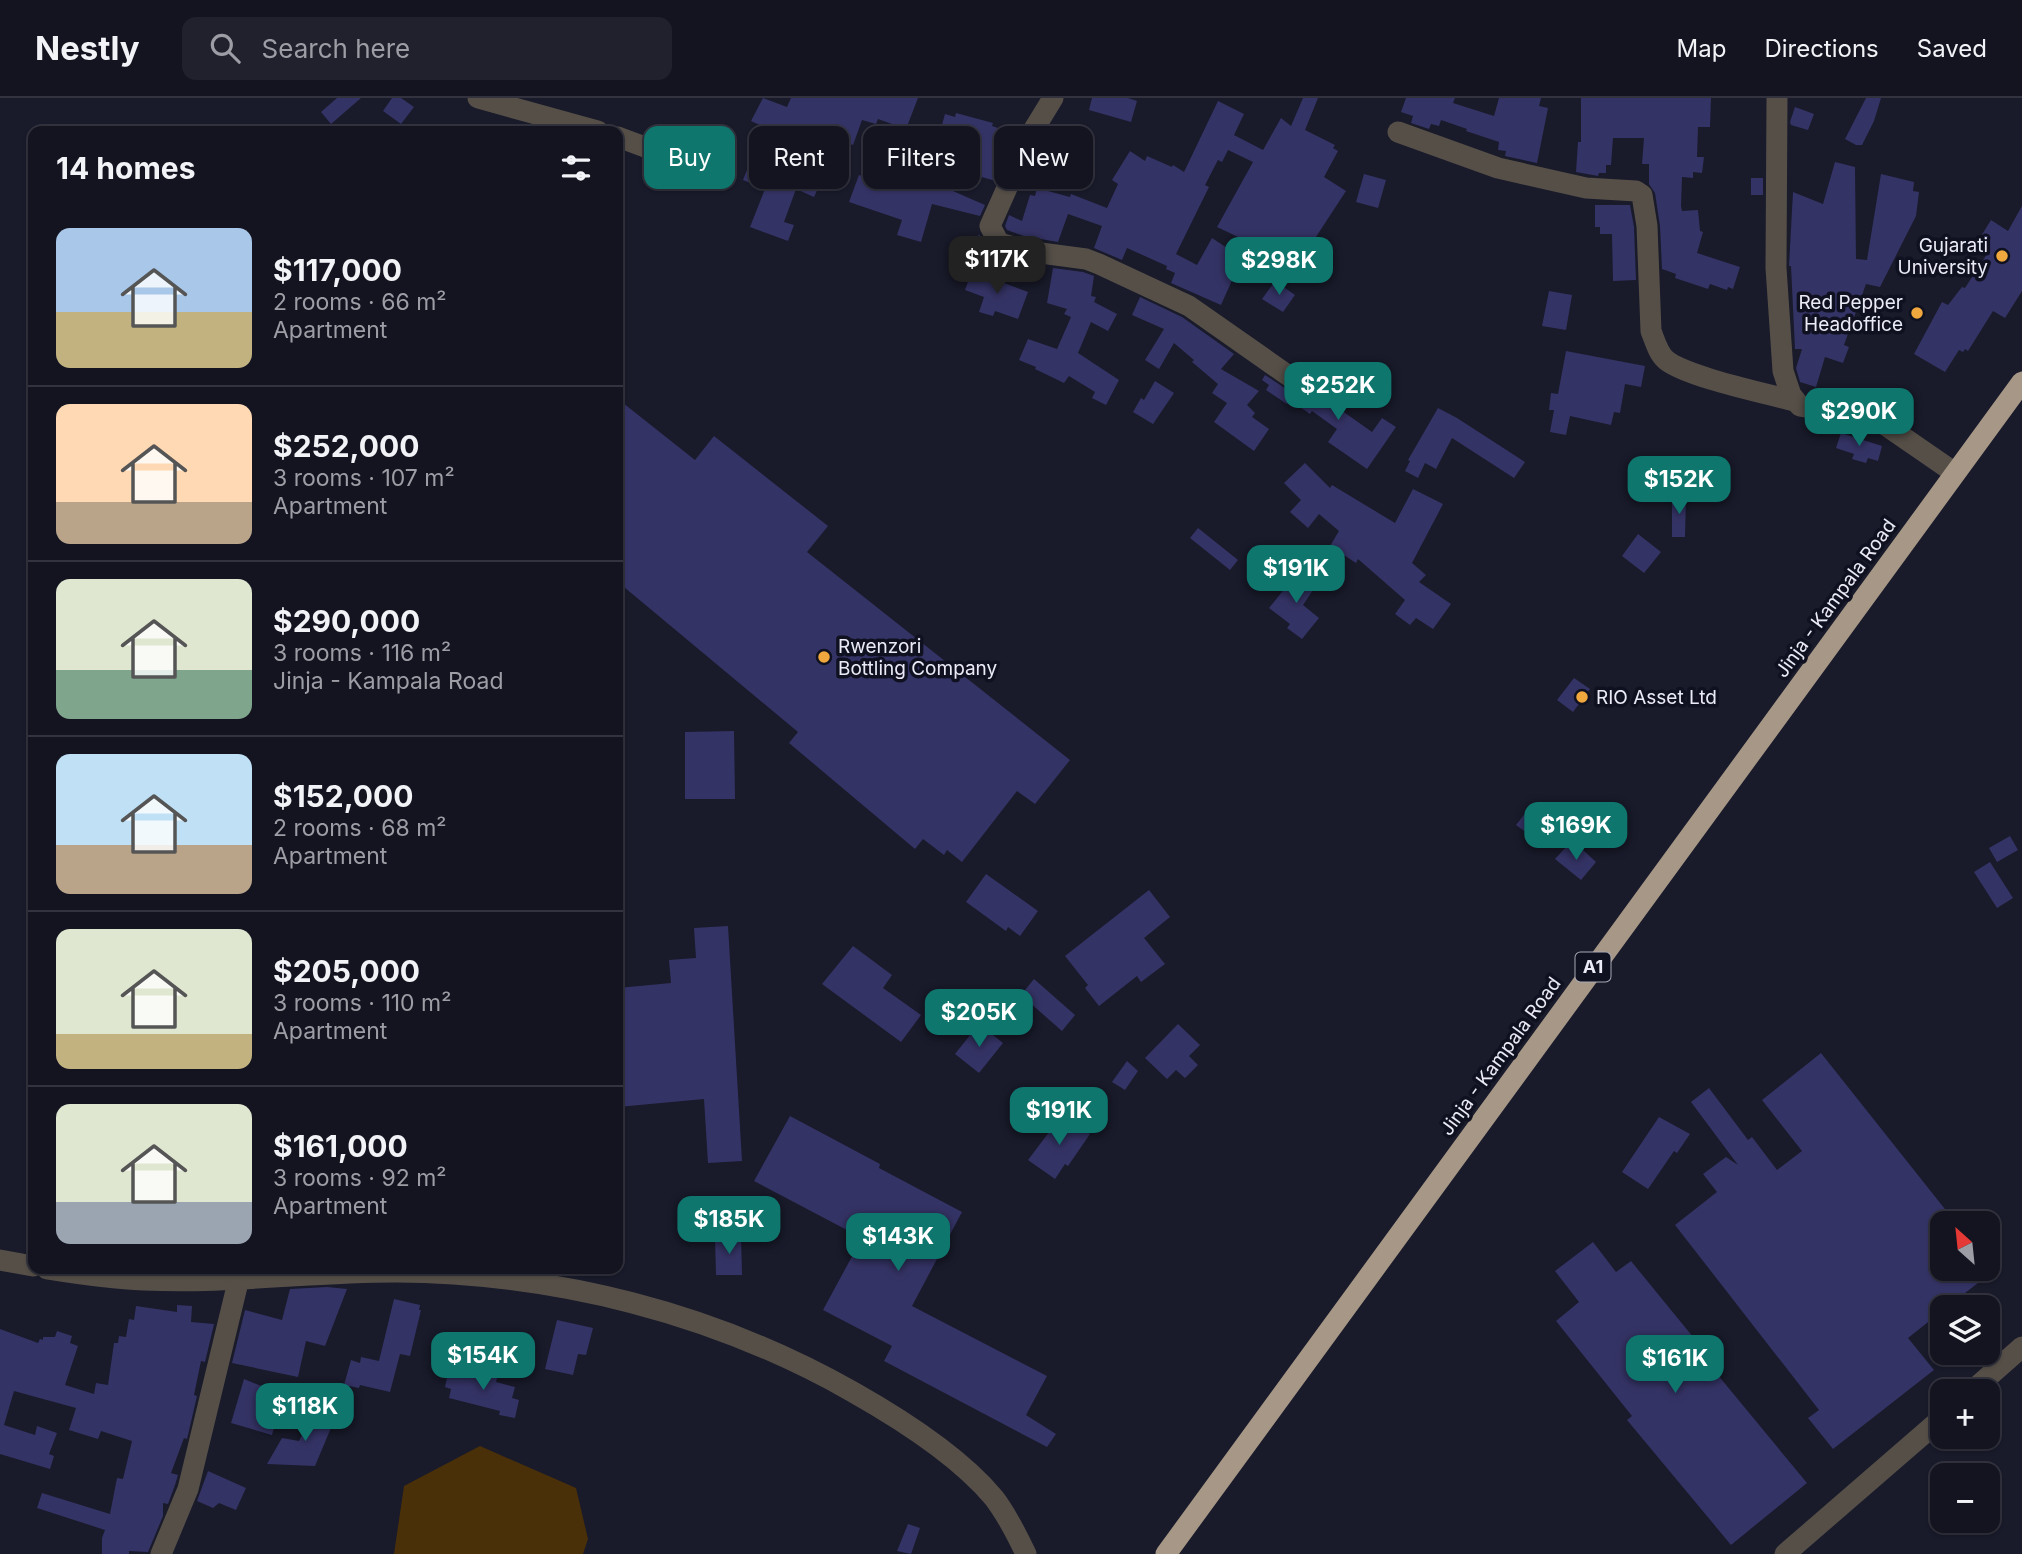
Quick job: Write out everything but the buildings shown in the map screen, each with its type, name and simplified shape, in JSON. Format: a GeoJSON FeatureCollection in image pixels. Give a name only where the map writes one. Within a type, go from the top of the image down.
{"type":"FeatureCollection","features":[{"type":"Feature","properties":{"kind":"highway","name":"Jinja - Kampala Road"},"geometry":{"type":"LineString","coordinates":[[1166,1554],[2022,382]]}},
{"type":"Feature","properties":{"kind":"street"},"geometry":{"type":"LineString","coordinates":[[478,98],[580,126]]}},
{"type":"Feature","properties":{"kind":"street"},"geometry":{"type":"LineString","coordinates":[[1053,98],[1031,134],[990,226],[999,243],[1033,252],[1086,259],[1189,306],[1296,381]]}},
{"type":"Feature","properties":{"kind":"street"},"geometry":{"type":"LineString","coordinates":[[1777,98],[1776,268],[1783,371],[1794,401],[1800,407],[1850,414],[1881,422],[1955,473]]}},
{"type":"Feature","properties":{"kind":"street"},"geometry":{"type":"LineString","coordinates":[[1398,132],[1498,168],[1586,188],[1636,191],[1642,195],[1647,226],[1651,331],[1664,359],[1686,371],[1794,401]]}},
{"type":"Feature","properties":{"kind":"street"},"geometry":{"type":"LineString","coordinates":[[623,139],[644,147]]}},
{"type":"Feature","properties":{"kind":"street"},"geometry":{"type":"LineString","coordinates":[[0,1260],[28,1265]]}},
{"type":"Feature","properties":{"kind":"street"},"geometry":{"type":"LineString","coordinates":[[91,1274],[144,1280],[342,1274]]}},
{"type":"Feature","properties":{"kind":"street"},"geometry":{"type":"LineString","coordinates":[[452,1274],[585,1291],[692,1319],[792,1359],[881,1408],[961,1465],[996,1500],[1026,1554]]}},
{"type":"Feature","properties":{"kind":"street"},"geometry":{"type":"LineString","coordinates":[[161,1554],[188,1489],[239,1278]]}},
{"type":"Feature","properties":{"kind":"street"},"geometry":{"type":"LineString","coordinates":[[1986,1379],[2022,1348]]}},
{"type":"Feature","properties":{"kind":"street"},"geometry":{"type":"LineString","coordinates":[[1785,1554],[1930,1428]]}},
{"type":"Feature","properties":{"kind":"shaded area"},"geometry":{"type":"Polygon","coordinates":[[[480,1446],[576,1488],[588,1539],[583,1554],[394,1554],[404,1486],[480,1446]]]}},
{"type":"Feature","properties":{"kind":"place","name":"Gujarati University"},"geometry":{"type":"Point","coordinates":[2002,256]}},
{"type":"Feature","properties":{"kind":"place","name":"Red Pepper Headoffice"},"geometry":{"type":"Point","coordinates":[1917,313]}},
{"type":"Feature","properties":{"kind":"place","name":"Rwenzori Bottling Company"},"geometry":{"type":"Point","coordinates":[824,657]}},
{"type":"Feature","properties":{"kind":"place","name":"RIO Asset Ltd"},"geometry":{"type":"Point","coordinates":[1582,697]}}]}
